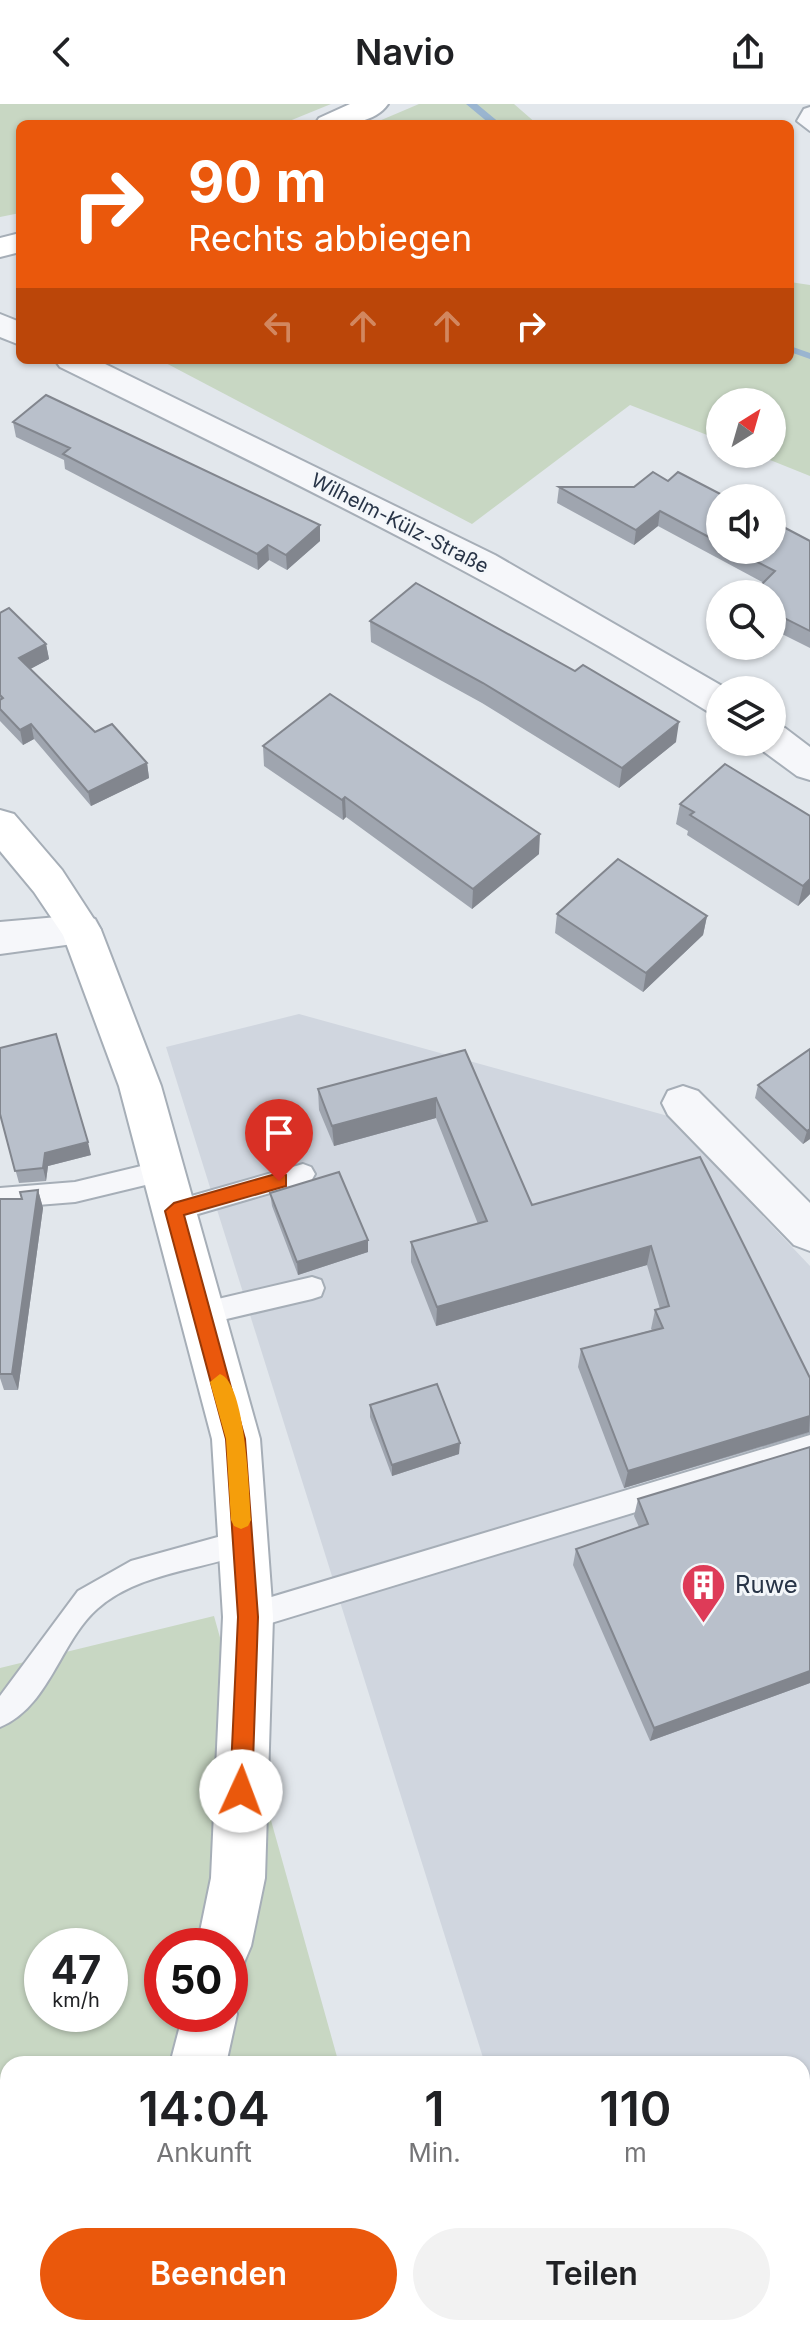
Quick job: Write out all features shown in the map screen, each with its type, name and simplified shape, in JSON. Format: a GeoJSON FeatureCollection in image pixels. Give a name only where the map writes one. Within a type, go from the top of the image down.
{"type":"FeatureCollection","features":[{"type":"Feature","properties":{"kind":"main road"},"geometry":{"type":"LineString","coordinates":[[338,120],[374,104]]}},
{"type":"Feature","properties":{"kind":"main road"},"geometry":{"type":"LineString","coordinates":[[0,824],[48,881],[81,930],[140,1086],[236,1439],[248,1617],[238,1878],[228,1928]]}},
{"type":"Feature","properties":{"kind":"main road"},"geometry":{"type":"LineString","coordinates":[[200,2056],[206,2032]]}},
{"type":"Feature","properties":{"kind":"street","name":"Wilhelm-Külz-Straße"},"geometry":{"type":"LineString","coordinates":[[79,364],[524,586],[638,649],[706,693]]}},
{"type":"Feature","properties":{"kind":"street"},"geometry":{"type":"LineString","coordinates":[[786,748],[810,766]]}},
{"type":"Feature","properties":{"kind":"street"},"geometry":{"type":"LineString","coordinates":[[0,938],[81,930]]}},
{"type":"Feature","properties":{"kind":"street"},"geometry":{"type":"LineString","coordinates":[[683,1103],[810,1232]]}},
{"type":"Feature","properties":{"kind":"lane"},"geometry":{"type":"LineString","coordinates":[[810,112],[805,121],[810,126]]}},
{"type":"Feature","properties":{"kind":"lane"},"geometry":{"type":"LineString","coordinates":[[0,1198],[75,1192],[168,1191],[303,1174]]}},
{"type":"Feature","properties":{"kind":"lane"},"geometry":{"type":"LineString","coordinates":[[201,1314],[312,1288]]}},
{"type":"Feature","properties":{"kind":"lane"},"geometry":{"type":"LineString","coordinates":[[248,1617],[810,1447]]}},
{"type":"Feature","properties":{"kind":"lane"},"geometry":{"type":"LineString","coordinates":[[0,1713],[16,1701],[87,1600],[131,1574],[243,1542]]}},
{"type":"Feature","properties":{"kind":"shaded area"},"geometry":{"type":"Polygon","coordinates":[[[299,1014],[668,1116],[810,1266],[810,2056],[482,2056],[166,1047],[299,1014]]]}},
{"type":"Feature","properties":{"kind":"green space"},"geometry":{"type":"Polygon","coordinates":[[[0,104],[331,104],[292,120],[16,120],[16,214],[0,217],[0,104]]]}},
{"type":"Feature","properties":{"kind":"green space"},"geometry":{"type":"Polygon","coordinates":[[[419,104],[514,104],[532,120],[381,120],[419,104]]]}},
{"type":"Feature","properties":{"kind":"green space"},"geometry":{"type":"Polygon","coordinates":[[[794,283],[810,285],[810,476],[786,466],[786,388],[706,388],[706,435],[630,405],[472,524],[168,364],[794,364],[794,283]]]}},
{"type":"Feature","properties":{"kind":"green space"},"geometry":{"type":"Polygon","coordinates":[[[214,1616],[337,2056],[0,2056],[0,1668],[214,1616]]]}},
{"type":"Feature","properties":{"kind":"building"},"geometry":{"type":"Polygon","coordinates":[[[46,395],[320,525],[286,555],[268,545],[257,554],[63,454],[70,448],[13,422],[46,395]]]}},
{"type":"Feature","properties":{"kind":"building"},"geometry":{"type":"Polygon","coordinates":[[[653,472],[668,481],[678,472],[706,487],[706,536],[660,511],[636,530],[559,487],[634,487],[653,472]]]}},
{"type":"Feature","properties":{"kind":"building"},"geometry":{"type":"Polygon","coordinates":[[[786,528],[810,541],[810,631],[786,619],[786,580],[766,580],[775,571],[761,564],[786,564],[786,528]]]}},
{"type":"Feature","properties":{"kind":"building"},"geometry":{"type":"Polygon","coordinates":[[[416,583],[575,671],[583,665],[679,722],[622,768],[483,683],[370,621],[416,583]]]}},
{"type":"Feature","properties":{"kind":"building"},"geometry":{"type":"Polygon","coordinates":[[[9,608],[46,644],[19,658],[95,732],[112,724],[147,763],[88,792],[31,724],[20,730],[0,709],[3,698],[0,695],[0,613],[9,608]]]}},
{"type":"Feature","properties":{"kind":"building"},"geometry":{"type":"Polygon","coordinates":[[[330,694],[540,834],[473,889],[345,797],[342,800],[263,746],[330,694]]]}},
{"type":"Feature","properties":{"kind":"building"},"geometry":{"type":"Polygon","coordinates":[[[725,764],[810,816],[810,879],[803,886],[690,815],[694,812],[680,804],[725,764]]]}},
{"type":"Feature","properties":{"kind":"building"},"geometry":{"type":"Polygon","coordinates":[[[618,859],[707,916],[646,973],[557,914],[618,859]]]}},
{"type":"Feature","properties":{"kind":"building"},"geometry":{"type":"Polygon","coordinates":[[[56,1034],[88,1142],[45,1153],[43,1168],[15,1171],[0,1114],[0,1048],[56,1034]]]}},
{"type":"Feature","properties":{"kind":"building"},"geometry":{"type":"Polygon","coordinates":[[[810,1049],[810,1129],[807,1131],[758,1085],[810,1049]]]}},
{"type":"Feature","properties":{"kind":"building"},"geometry":{"type":"Polygon","coordinates":[[[465,1050],[532,1205],[700,1157],[810,1378],[810,1416],[628,1471],[581,1349],[663,1328],[655,1310],[669,1306],[651,1246],[437,1307],[411,1242],[487,1221],[436,1098],[332,1126],[318,1089],[465,1050]]]}},
{"type":"Feature","properties":{"kind":"building"},"geometry":{"type":"Polygon","coordinates":[[[339,1172],[368,1240],[297,1262],[270,1193],[339,1172]]]}},
{"type":"Feature","properties":{"kind":"building"},"geometry":{"type":"Polygon","coordinates":[[[38,1190],[12,1374],[0,1374],[0,1199],[22,1199],[20,1192],[38,1190]]]}},
{"type":"Feature","properties":{"kind":"building"},"geometry":{"type":"Polygon","coordinates":[[[437,1384],[460,1443],[392,1465],[370,1405],[437,1384]]]}},
{"type":"Feature","properties":{"kind":"building","name":"Ruwe"},"geometry":{"type":"Polygon","coordinates":[[[810,1447],[810,1671],[654,1728],[576,1549],[648,1524],[638,1499],[810,1447]]]}},
{"type":"Feature","properties":{"kind":"waterway"},"geometry":{"type":"LineString","coordinates":[[471,104],[491,120]]}},
{"type":"Feature","properties":{"kind":"waterway"},"geometry":{"type":"LineString","coordinates":[[794,350],[810,356]]}},
{"type":"Feature","properties":{"kind":"slow traffic"},"geometry":{"type":"LineString","coordinates":[[220,1382],[236,1439],[241,1520]]}},
{"type":"Feature","properties":{"kind":"place","name":"Ruwe"},"geometry":{"type":"Point","coordinates":[704,1624]}},
{"type":"Feature","properties":{"kind":"route"},"geometry":{"type":"LineString","coordinates":[[241,1791],[248,1617],[236,1439],[174,1211],[279,1181]]}}]}
